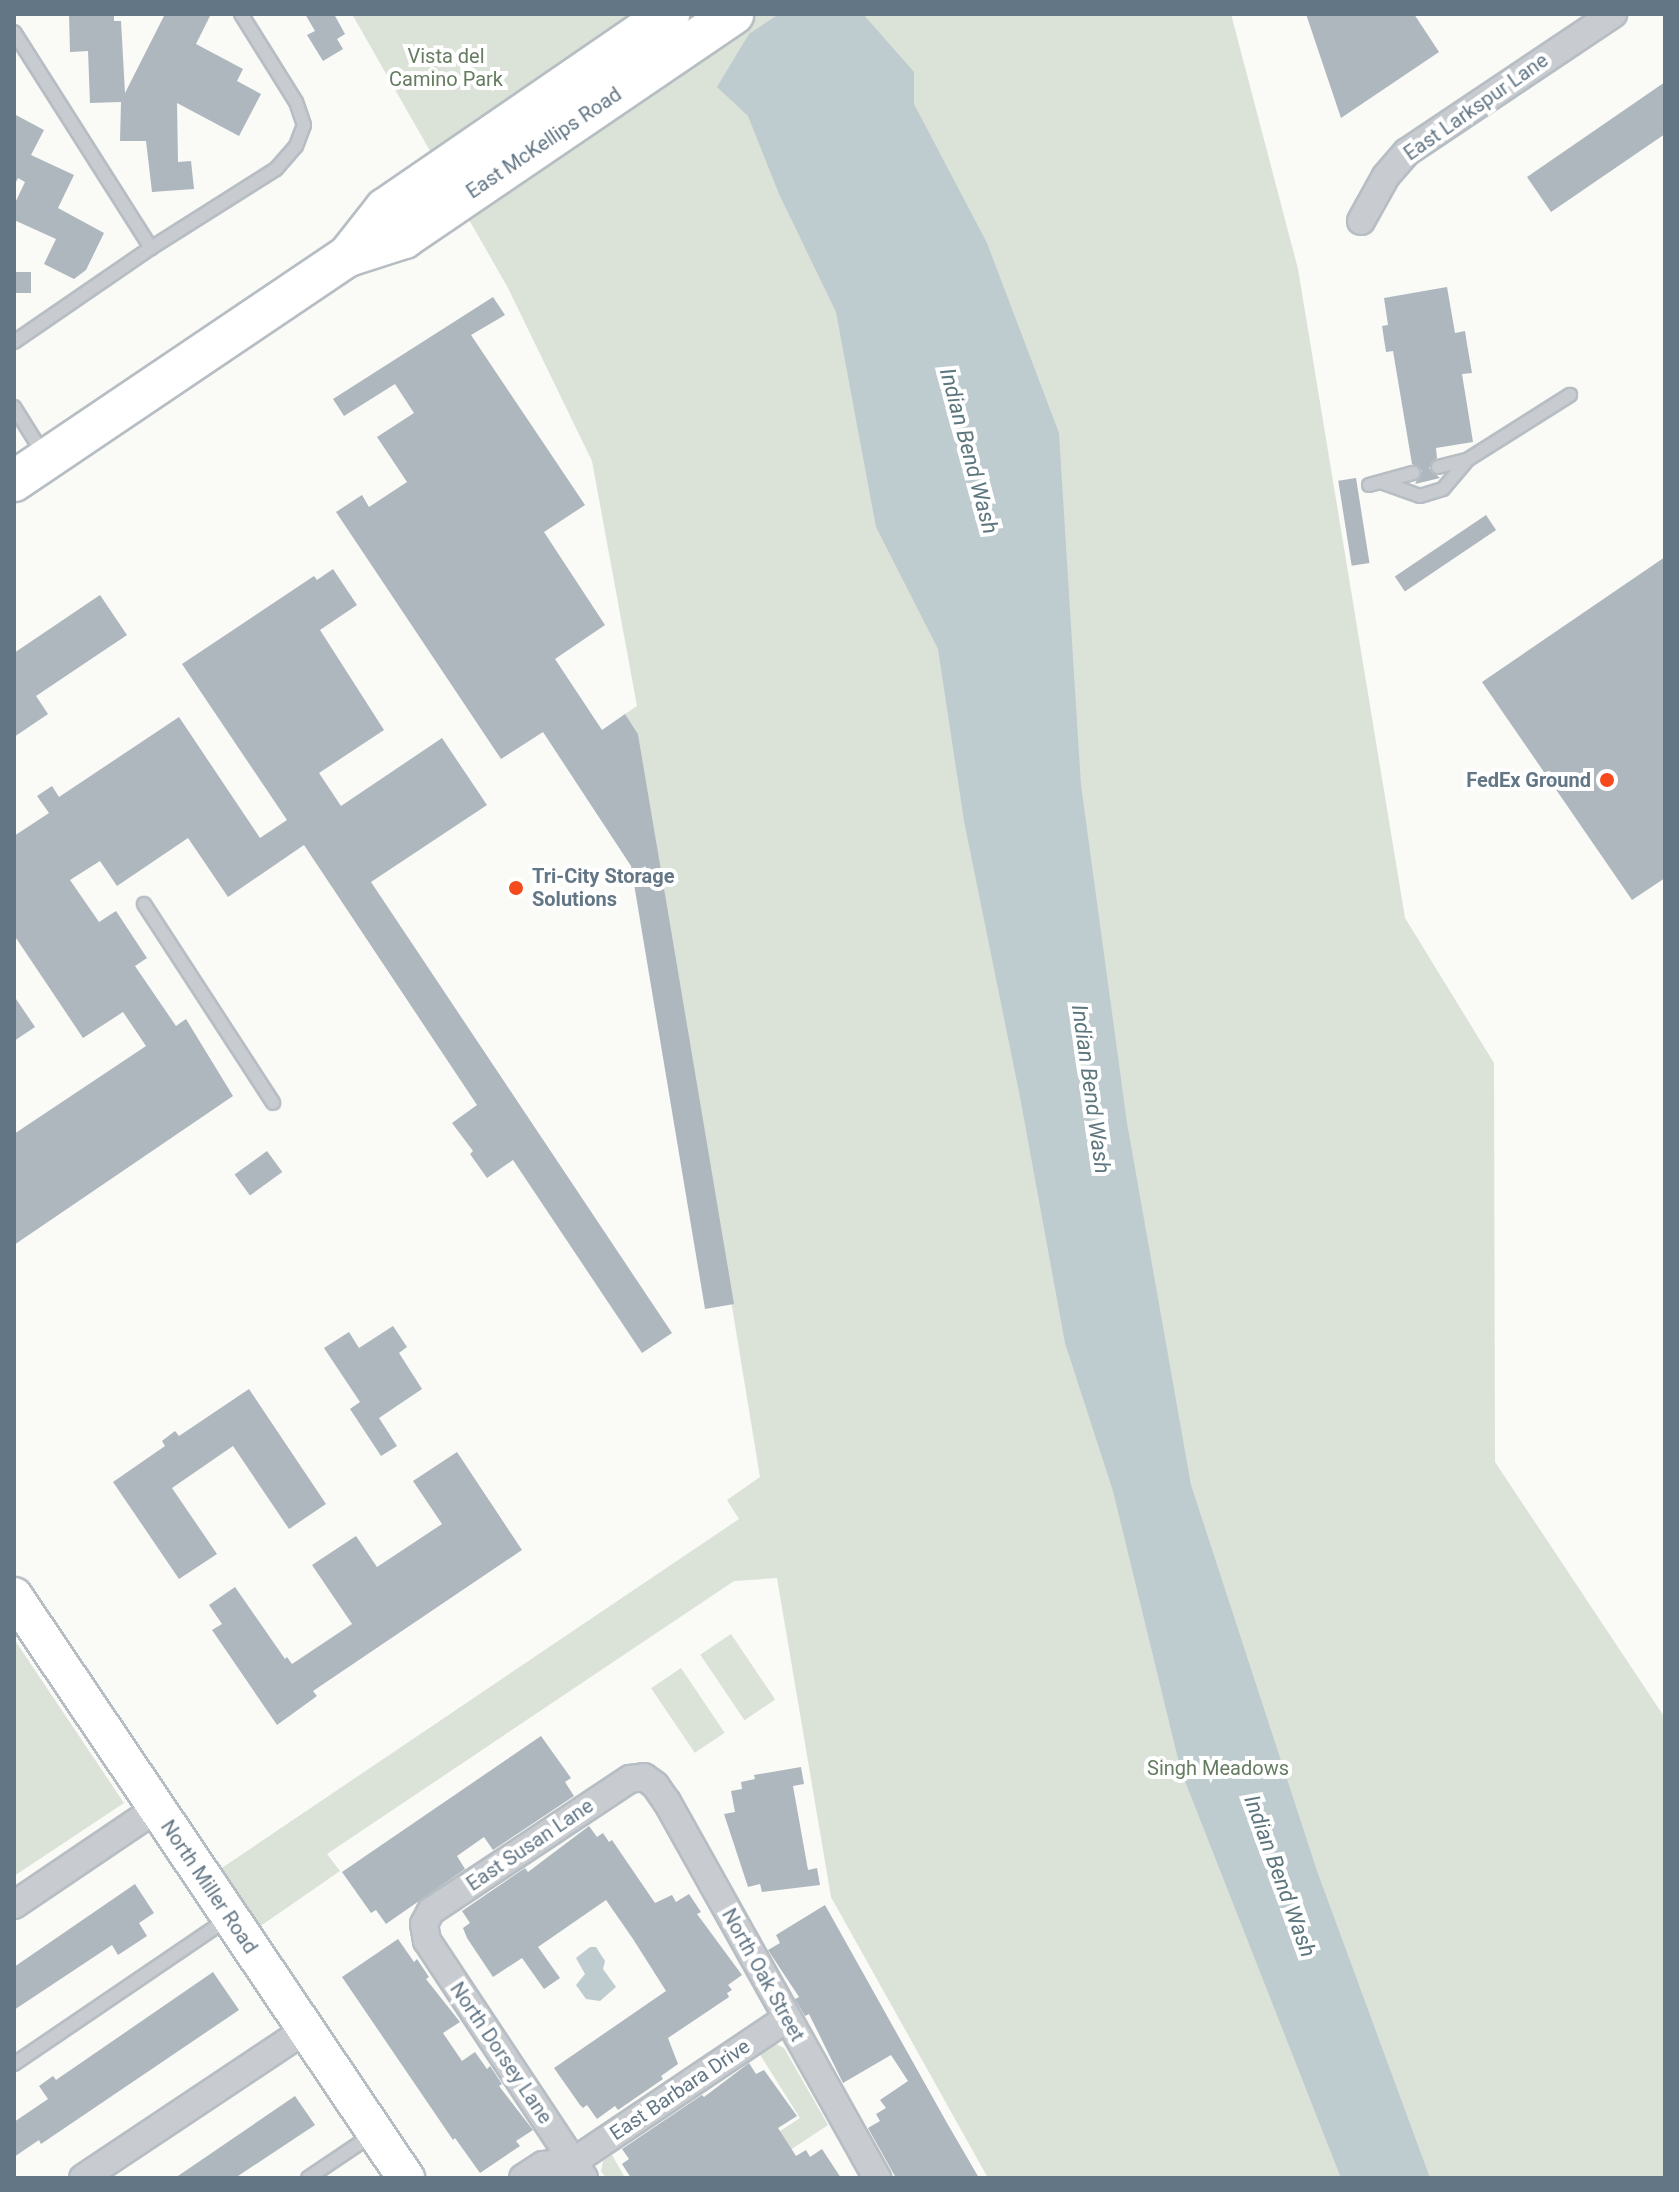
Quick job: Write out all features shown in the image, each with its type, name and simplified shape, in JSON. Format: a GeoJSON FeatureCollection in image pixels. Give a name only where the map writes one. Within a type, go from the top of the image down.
{"type":"FeatureCollection","features":[{"type":"Feature","properties":{"kind":"main road","name":"East McKellips Road"},"geometry":{"type":"LineString","coordinates":[[348,256],[385,209],[669,14]]}},
{"type":"Feature","properties":{"kind":"main road","name":"East McKellips Road"},"geometry":{"type":"LineString","coordinates":[[14,481],[348,256],[404,238],[733,14]]}},
{"type":"Feature","properties":{"kind":"street","name":"East Larkspur Lane"},"geometry":{"type":"LineString","coordinates":[[1361,221],[1386,176],[1407,152],[1613,14]]}},
{"type":"Feature","properties":{"kind":"street","name":"North Miller Road"},"geometry":{"type":"LineString","coordinates":[[14,1596],[406,2178]]}},
{"type":"Feature","properties":{"kind":"street","name":"East Susan Lane"},"geometry":{"type":"LineString","coordinates":[[424,1924],[431,1911],[630,1779],[644,1777]]}},
{"type":"Feature","properties":{"kind":"street","name":"North Oak Street"},"geometry":{"type":"LineString","coordinates":[[644,1777],[655,1785],[667,1802],[877,2178]]}},
{"type":"Feature","properties":{"kind":"street"},"geometry":{"type":"LineString","coordinates":[[14,1905],[156,1809]]}},
{"type":"Feature","properties":{"kind":"street","name":"North Dorsey Lane"},"geometry":{"type":"LineString","coordinates":[[424,1924],[427,1941],[573,2173]]}},
{"type":"Feature","properties":{"kind":"street","name":"East Barbara Drive"},"geometry":{"type":"LineString","coordinates":[[530,2176],[543,2165],[573,2173],[787,2018]]}},
{"type":"Feature","properties":{"kind":"street"},"geometry":{"type":"LineString","coordinates":[[83,2178],[305,2030]]}},
{"type":"Feature","properties":{"kind":"lane"},"geometry":{"type":"LineString","coordinates":[[14,342],[151,248],[276,169],[296,146],[304,125],[296,102],[241,14]]}},
{"type":"Feature","properties":{"kind":"lane"},"geometry":{"type":"LineString","coordinates":[[14,32],[151,248]]}},
{"type":"Feature","properties":{"kind":"lane"},"geometry":{"type":"LineString","coordinates":[[1413,473],[1375,484],[1420,496],[1443,489],[1467,460],[1570,395]]}},
{"type":"Feature","properties":{"kind":"lane"},"geometry":{"type":"LineString","coordinates":[[14,407],[47,459]]}},
{"type":"Feature","properties":{"kind":"lane"},"geometry":{"type":"LineString","coordinates":[[1438,467],[1467,460]]}},
{"type":"Feature","properties":{"kind":"lane"},"geometry":{"type":"LineString","coordinates":[[144,904],[273,1103]]}},
{"type":"Feature","properties":{"kind":"lane"},"geometry":{"type":"LineString","coordinates":[[14,2064],[229,1918]]}},
{"type":"Feature","properties":{"kind":"lane"},"geometry":{"type":"LineString","coordinates":[[308,2178],[375,2132]]}},
{"type":"Feature","properties":{"kind":"green space","name":"Singh Meadows"},"geometry":{"type":"Polygon","coordinates":[[[352,14],[1231,14],[1298,269],[1405,918],[1494,1063],[1495,1462],[1665,1718],[1665,2178],[988,2178],[831,1897],[777,1578],[734,1581],[327,1854],[340,1871],[243,1938],[204,1880],[739,1519],[727,1500],[760,1477],[638,734],[625,714],[637,706],[592,461],[508,288],[352,14]]]}},
{"type":"Feature","properties":{"kind":"green space"},"geometry":{"type":"Polygon","coordinates":[[[731,1634],[775,1699],[745,1720],[700,1655],[731,1634]]]}},
{"type":"Feature","properties":{"kind":"green space"},"geometry":{"type":"Polygon","coordinates":[[[14,1639],[124,1803],[14,1876],[14,1639]]]}},
{"type":"Feature","properties":{"kind":"green space"},"geometry":{"type":"Polygon","coordinates":[[[681,1668],[725,1733],[695,1753],[651,1688],[681,1668]]]}},
{"type":"Feature","properties":{"kind":"green space"},"geometry":{"type":"Polygon","coordinates":[[[776,2044],[784,2048],[828,2125],[751,2176],[709,2178],[800,2118],[759,2053],[776,2044]]]}},
{"type":"Feature","properties":{"kind":"green space"},"geometry":{"type":"Polygon","coordinates":[[[612,2155],[625,2178],[606,2178],[601,2171],[603,2161],[612,2155]]]}},
{"type":"Feature","properties":{"kind":"water","name":"Indian Bend Wash"},"geometry":{"type":"Polygon","coordinates":[[[779,14],[863,14],[914,72],[914,104],[987,243],[1059,433],[1081,785],[1127,1123],[1191,1485],[1317,1871],[1430,2178],[1341,2178],[1181,1771],[1113,1491],[1065,1343],[1020,1097],[964,821],[938,649],[876,527],[836,312],[779,194],[748,116],[717,87],[749,34],[779,14]]]}},
{"type":"Feature","properties":{"kind":"water"},"geometry":{"type":"Polygon","coordinates":[[[590,1947],[596,1947],[605,1961],[603,1969],[616,1987],[600,2001],[586,1999],[576,1985],[585,1974],[576,1958],[590,1947]]]}},
{"type":"Feature","properties":{"kind":"building"},"geometry":{"type":"Polygon","coordinates":[[[69,14],[114,14],[114,21],[121,21],[125,93],[165,14],[211,14],[196,44],[243,69],[237,81],[261,94],[239,136],[177,103],[178,162],[191,161],[194,189],[152,192],[146,141],[120,141],[121,102],[90,103],[88,51],[70,52],[69,14]]]}},
{"type":"Feature","properties":{"kind":"building"},"geometry":{"type":"Polygon","coordinates":[[[305,14],[334,14],[345,34],[337,39],[343,49],[323,61],[307,35],[315,31],[305,14]]]}},
{"type":"Feature","properties":{"kind":"building"},"geometry":{"type":"Polygon","coordinates":[[[1306,14],[1414,14],[1439,52],[1341,118],[1306,14]]]}},
{"type":"Feature","properties":{"kind":"building"},"geometry":{"type":"Polygon","coordinates":[[[1665,82],[1665,134],[1551,212],[1527,177],[1665,82]]]}},
{"type":"Feature","properties":{"kind":"building"},"geometry":{"type":"Polygon","coordinates":[[[14,114],[44,130],[31,155],[74,175],[58,208],[104,233],[86,270],[74,279],[44,264],[56,239],[14,220],[14,205],[25,182],[18,178],[14,186],[14,114]]]}},
{"type":"Feature","properties":{"kind":"building"},"geometry":{"type":"Polygon","coordinates":[[[14,272],[31,272],[31,293],[14,293],[14,272]]]}},
{"type":"Feature","properties":{"kind":"building"},"geometry":{"type":"Polygon","coordinates":[[[1447,287],[1455,333],[1465,331],[1472,373],[1462,374],[1473,442],[1436,448],[1437,458],[1429,468],[1440,478],[1415,484],[1422,471],[1412,464],[1393,351],[1386,352],[1382,326],[1388,325],[1384,298],[1447,287]]]}},
{"type":"Feature","properties":{"kind":"building"},"geometry":{"type":"Polygon","coordinates":[[[493,297],[505,315],[471,335],[585,505],[544,532],[605,625],[555,659],[602,730],[625,714],[638,734],[734,1304],[705,1309],[631,866],[543,732],[501,759],[336,512],[362,495],[369,507],[407,482],[377,437],[414,413],[395,384],[344,416],[333,399],[493,297]]]}},
{"type":"Feature","properties":{"kind":"building"},"geometry":{"type":"Polygon","coordinates":[[[1356,478],[1369,563],[1352,566],[1338,481],[1356,478]]]}},
{"type":"Feature","properties":{"kind":"building"},"geometry":{"type":"Polygon","coordinates":[[[1486,515],[1496,530],[1405,591],[1395,577],[1486,515]]]}},
{"type":"Feature","properties":{"kind":"building","name":"FedEx Ground"},"geometry":{"type":"Polygon","coordinates":[[[1665,557],[1665,878],[1632,900],[1482,682],[1665,557]]]}},
{"type":"Feature","properties":{"kind":"building"},"geometry":{"type":"Polygon","coordinates":[[[333,569],[357,605],[320,630],[384,730],[319,773],[341,806],[442,738],[487,805],[371,882],[672,1333],[642,1353],[513,1160],[487,1178],[470,1154],[473,1151],[452,1123],[477,1105],[304,845],[228,897],[188,838],[117,886],[100,861],[70,880],[99,922],[116,911],[147,958],[135,966],[176,1026],[186,1019],[233,1096],[14,1245],[14,1134],[146,1046],[123,1012],[83,1038],[14,935],[14,836],[49,813],[37,796],[52,786],[59,797],[179,717],[260,838],[287,820],[182,664],[314,576],[317,580],[333,569]]]}},
{"type":"Feature","properties":{"kind":"building"},"geometry":{"type":"Polygon","coordinates":[[[100,595],[127,635],[36,696],[48,714],[14,737],[14,653],[100,595]]]}},
{"type":"Feature","properties":{"kind":"building"},"geometry":{"type":"Polygon","coordinates":[[[14,996],[35,1027],[14,1041],[14,996]]]}},
{"type":"Feature","properties":{"kind":"building"},"geometry":{"type":"Polygon","coordinates":[[[267,1151],[282,1172],[250,1196],[235,1175],[267,1151]]]}},
{"type":"Feature","properties":{"kind":"building"},"geometry":{"type":"Polygon","coordinates":[[[393,1326],[407,1347],[399,1353],[422,1389],[379,1418],[397,1446],[381,1456],[350,1409],[360,1402],[324,1348],[349,1332],[359,1348],[393,1326]]]}},
{"type":"Feature","properties":{"kind":"building"},"geometry":{"type":"Polygon","coordinates":[[[249,1389],[326,1504],[289,1529],[233,1446],[172,1488],[217,1554],[179,1579],[113,1482],[165,1446],[162,1441],[175,1431],[179,1436],[249,1389]]]}},
{"type":"Feature","properties":{"kind":"building"},"geometry":{"type":"Polygon","coordinates":[[[457,1452],[522,1550],[313,1691],[317,1696],[277,1725],[212,1630],[222,1624],[209,1605],[235,1587],[285,1659],[287,1657],[292,1664],[352,1624],[312,1565],[356,1536],[377,1567],[442,1524],[413,1481],[457,1452]]]}},
{"type":"Feature","properties":{"kind":"building"},"geometry":{"type":"Polygon","coordinates":[[[541,1736],[571,1778],[565,1782],[574,1796],[493,1850],[484,1837],[457,1856],[465,1869],[386,1924],[376,1910],[371,1913],[342,1872],[541,1736]]]}},
{"type":"Feature","properties":{"kind":"building"},"geometry":{"type":"Polygon","coordinates":[[[801,1767],[804,1784],[793,1786],[808,1870],[817,1868],[820,1885],[762,1892],[760,1884],[748,1887],[724,1814],[735,1812],[731,1791],[742,1789],[741,1782],[755,1779],[754,1775],[801,1767]]]}},
{"type":"Feature","properties":{"kind":"building"},"geometry":{"type":"Polygon","coordinates":[[[589,1826],[597,1837],[603,1833],[609,1842],[612,1840],[655,1903],[672,1895],[676,1902],[689,1894],[701,1912],[697,1914],[742,1975],[728,1985],[732,1990],[727,1993],[729,1997],[668,2038],[678,2064],[661,2076],[663,2079],[618,2110],[615,2106],[597,2119],[587,2105],[583,2108],[580,2105],[554,2068],[666,1991],[633,1939],[606,1900],[538,1947],[560,1978],[544,1989],[522,1958],[493,1977],[467,1938],[463,1928],[470,1923],[462,1911],[525,1868],[528,1872],[589,1826]]]}},
{"type":"Feature","properties":{"kind":"building"},"geometry":{"type":"Polygon","coordinates":[[[135,1884],[154,1913],[139,1923],[147,1936],[118,1955],[112,1945],[14,2010],[14,1967],[135,1884]]]}},
{"type":"Feature","properties":{"kind":"building"},"geometry":{"type":"Polygon","coordinates":[[[825,1905],[979,2178],[896,2178],[868,2128],[880,2121],[876,2114],[886,2108],[880,2100],[908,2081],[891,2055],[843,2083],[809,2014],[805,2016],[795,1999],[799,1997],[768,1950],[780,1943],[776,1935],[825,1905]]]}},
{"type":"Feature","properties":{"kind":"building"},"geometry":{"type":"Polygon","coordinates":[[[398,1939],[414,1962],[417,1959],[429,1977],[426,1979],[460,2022],[443,2033],[462,2061],[475,2052],[487,2069],[490,2066],[502,2084],[499,2086],[533,2130],[516,2141],[520,2146],[480,2173],[455,2138],[453,2140],[342,1977],[398,1939]]]}},
{"type":"Feature","properties":{"kind":"building"},"geometry":{"type":"Polygon","coordinates":[[[213,1972],[239,2010],[41,2144],[39,2140],[14,2157],[14,2122],[48,2099],[39,2086],[53,2076],[56,2080],[213,1972]]]}},
{"type":"Feature","properties":{"kind":"building"},"geometry":{"type":"Polygon","coordinates":[[[749,2063],[756,2074],[764,2070],[797,2116],[778,2128],[796,2156],[806,2150],[810,2157],[822,2149],[841,2178],[631,2178],[622,2164],[629,2159],[622,2149],[702,2095],[704,2097],[749,2063]]]}},
{"type":"Feature","properties":{"kind":"building"},"geometry":{"type":"Polygon","coordinates":[[[295,2096],[315,2125],[235,2178],[175,2178],[295,2096]]]}},
{"type":"Feature","properties":{"kind":"place","name":"FedEx Ground"},"geometry":{"type":"Point","coordinates":[1607,780]}},
{"type":"Feature","properties":{"kind":"place","name":"Tri-City Storage Solutions"},"geometry":{"type":"Point","coordinates":[516,888]}},
{"type":"Feature","properties":{"kind":"park label","name":"Vista del Camino Park"},"geometry":{"type":"Point","coordinates":[446,68]}}]}
